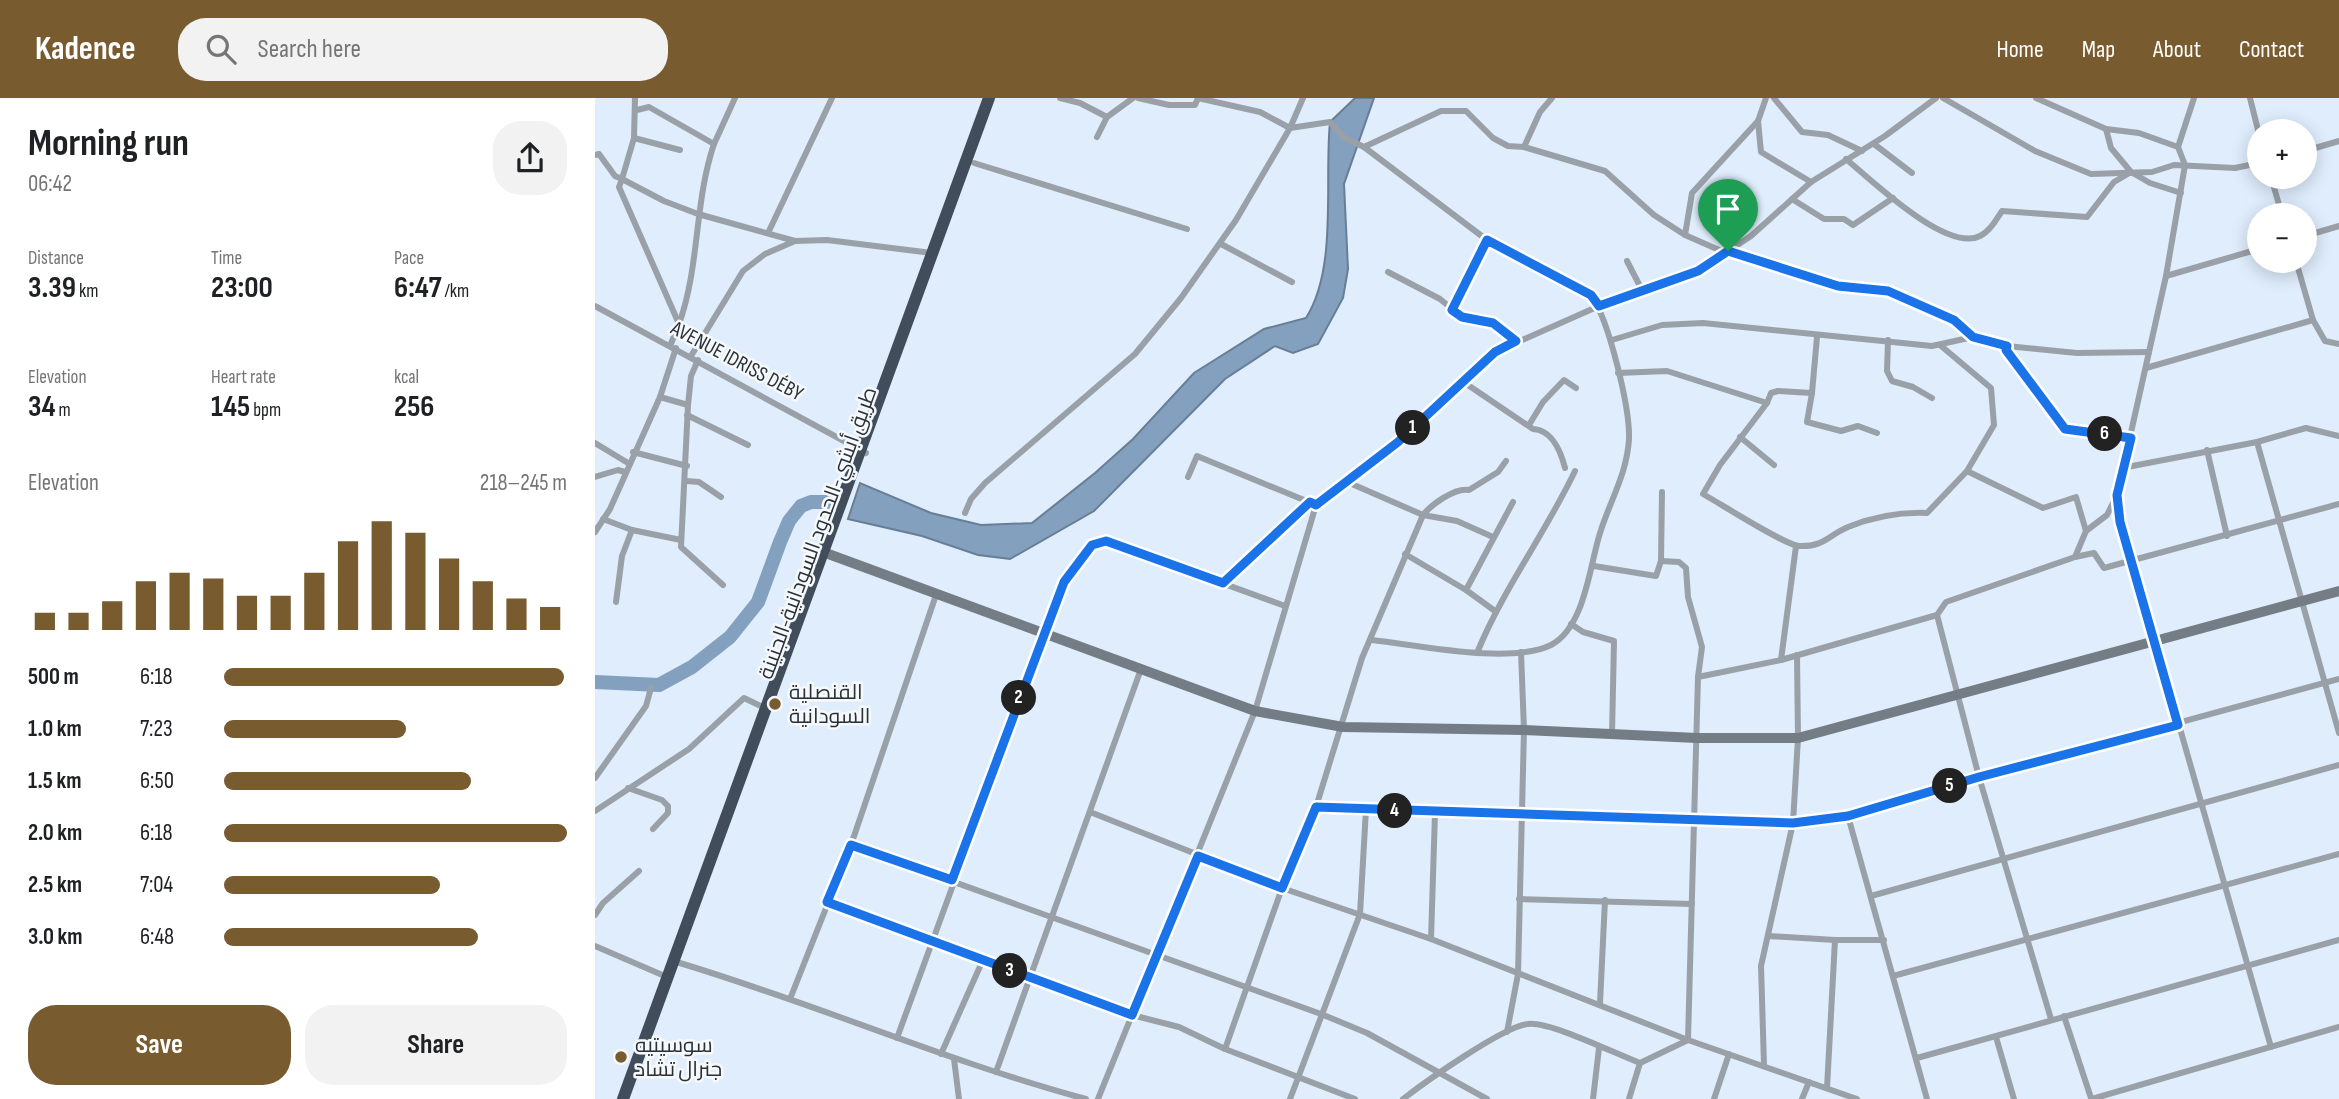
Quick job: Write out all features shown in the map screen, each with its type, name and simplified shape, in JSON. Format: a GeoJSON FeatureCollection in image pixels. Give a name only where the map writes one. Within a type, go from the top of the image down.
{"type":"FeatureCollection","features":[{"type":"Feature","properties":{"kind":"highway"},"geometry":{"type":"LineString","coordinates":[[884,396],[932,253],[989,98]]}},
{"type":"Feature","properties":{"kind":"highway","name":"طريق أبشي-الحدود السودانية-الجنينة"},"geometry":{"type":"LineString","coordinates":[[631,1099],[677,962],[863,452],[997,98]]}},
{"type":"Feature","properties":{"kind":"highway"},"geometry":{"type":"LineString","coordinates":[[742,786],[766,708],[827,553]]}},
{"type":"Feature","properties":{"kind":"highway"},"geometry":{"type":"LineString","coordinates":[[623,1099],[667,977],[677,962]]}},
{"type":"Feature","properties":{"kind":"street"},"geometry":{"type":"LineString","coordinates":[[619,187],[634,138],[637,110],[635,98]]}},
{"type":"Feature","properties":{"kind":"street"},"geometry":{"type":"LineString","coordinates":[[595,532],[660,397],[687,302],[704,175],[714,144],[736,98]]}},
{"type":"Feature","properties":{"kind":"street"},"geometry":{"type":"LineString","coordinates":[[769,232],[832,98]]}},
{"type":"Feature","properties":{"kind":"street"},"geometry":{"type":"LineString","coordinates":[[1059,98],[1080,103],[1107,117]]}},
{"type":"Feature","properties":{"kind":"street"},"geometry":{"type":"LineString","coordinates":[[1097,136],[1107,117],[1136,98],[1169,105],[1195,104],[1198,98],[1259,113],[1290,128],[1329,122],[1343,137],[1364,147],[1487,240],[1591,295],[1599,306],[1612,340],[1629,439],[1620,488],[1599,533],[1588,588],[1571,624],[1553,644],[1521,652],[1477,653],[1372,640]]}},
{"type":"Feature","properties":{"kind":"street"},"geometry":{"type":"LineString","coordinates":[[965,513],[971,499],[985,483],[1135,354],[1221,244],[1290,128],[1303,98]]}},
{"type":"Feature","properties":{"kind":"street"},"geometry":{"type":"LineString","coordinates":[[1524,147],[1540,112],[1552,98]]}},
{"type":"Feature","properties":{"kind":"street"},"geometry":{"type":"LineString","coordinates":[[1685,235],[1692,193],[1758,121],[1766,98]]}},
{"type":"Feature","properties":{"kind":"street"},"geometry":{"type":"LineString","coordinates":[[1774,98],[1803,132],[1828,135],[1861,150]]}},
{"type":"Feature","properties":{"kind":"street"},"geometry":{"type":"LineString","coordinates":[[1223,583],[1313,503],[1398,442],[1495,352],[1599,306],[1698,271],[1751,236],[1811,182],[1874,144],[1936,98]]}},
{"type":"Feature","properties":{"kind":"street"},"geometry":{"type":"LineString","coordinates":[[1943,98],[2035,151],[2091,174],[2185,165],[2235,168],[2247,166]]}},
{"type":"Feature","properties":{"kind":"street"},"geometry":{"type":"LineString","coordinates":[[2036,98],[2106,129],[2139,133],[2178,147]]}},
{"type":"Feature","properties":{"kind":"street"},"geometry":{"type":"LineString","coordinates":[[2075,557],[2087,531],[2107,515],[2117,495],[2166,276],[2185,165],[2178,147],[2194,98]]}},
{"type":"Feature","properties":{"kind":"street"},"geometry":{"type":"LineString","coordinates":[[2250,98],[2255,119]]}},
{"type":"Feature","properties":{"kind":"street"},"geometry":{"type":"LineString","coordinates":[[637,110],[649,107],[714,144]]}},
{"type":"Feature","properties":{"kind":"street"},"geometry":{"type":"LineString","coordinates":[[1364,147],[1441,111],[1466,111],[1493,138],[1508,146],[1524,147],[1605,172],[1654,215],[1685,235],[1727,252],[1838,286],[1888,291],[1954,320],[1973,337],[2007,346],[2077,353],[2149,352]]}},
{"type":"Feature","properties":{"kind":"street"},"geometry":{"type":"LineString","coordinates":[[1758,121],[1761,152],[1811,182]]}},
{"type":"Feature","properties":{"kind":"street"},"geometry":{"type":"LineString","coordinates":[[2106,129],[2111,148],[2131,172],[2150,183],[2181,193]]}},
{"type":"Feature","properties":{"kind":"street"},"geometry":{"type":"LineString","coordinates":[[634,138],[680,150]]}},
{"type":"Feature","properties":{"kind":"street"},"geometry":{"type":"LineString","coordinates":[[2317,147],[2339,141]]}},
{"type":"Feature","properties":{"kind":"street"},"geometry":{"type":"LineString","coordinates":[[1874,144],[1912,173]]}},
{"type":"Feature","properties":{"kind":"street"},"geometry":{"type":"LineString","coordinates":[[595,146],[597,155],[615,176],[664,201],[698,214],[795,241],[827,240],[932,253]]}},
{"type":"Feature","properties":{"kind":"street"},"geometry":{"type":"LineString","coordinates":[[1846,159],[1893,198],[1940,231],[1970,238],[1979,237],[1989,229],[2002,211],[2087,217],[2114,182],[2131,172]]}},
{"type":"Feature","properties":{"kind":"street"},"geometry":{"type":"LineString","coordinates":[[974,163],[1187,229]]}},
{"type":"Feature","properties":{"kind":"street"},"geometry":{"type":"LineString","coordinates":[[615,176],[679,324]]}},
{"type":"Feature","properties":{"kind":"street"},"geometry":{"type":"LineString","coordinates":[[1792,199],[1824,219],[1844,219],[1853,225],[1893,198]]}},
{"type":"Feature","properties":{"kind":"street"},"geometry":{"type":"LineString","coordinates":[[2317,232],[2339,226]]}},
{"type":"Feature","properties":{"kind":"street"},"geometry":{"type":"LineString","coordinates":[[1452,310],[1487,240]]}},
{"type":"Feature","properties":{"kind":"street"},"geometry":{"type":"LineString","coordinates":[[723,585],[681,548],[691,376],[695,358],[743,271],[765,254],[795,241]]}},
{"type":"Feature","properties":{"kind":"street"},"geometry":{"type":"LineString","coordinates":[[1221,244],[1292,282]]}},
{"type":"Feature","properties":{"kind":"street"},"geometry":{"type":"LineString","coordinates":[[2166,276],[2247,252]]}},
{"type":"Feature","properties":{"kind":"street"},"geometry":{"type":"LineString","coordinates":[[1627,261],[1643,292]]}},
{"type":"Feature","properties":{"kind":"street"},"geometry":{"type":"LineString","coordinates":[[1388,272],[1440,299],[1462,317],[1493,323],[1516,341]]}},
{"type":"Feature","properties":{"kind":"street"},"geometry":{"type":"LineString","coordinates":[[2299,273],[2313,320],[2325,341],[2339,344]]}},
{"type":"Feature","properties":{"kind":"street","name":"AVENUE IDRISS DÉBY"},"geometry":{"type":"LineString","coordinates":[[595,306],[695,358],[863,452]]}},
{"type":"Feature","properties":{"kind":"street"},"geometry":{"type":"LineString","coordinates":[[2146,369],[2313,320]]}},
{"type":"Feature","properties":{"kind":"street"},"geometry":{"type":"LineString","coordinates":[[1612,340],[1662,325],[1703,324],[1733,325],[1817,337],[1940,345],[1973,337]]}},
{"type":"Feature","properties":{"kind":"street"},"geometry":{"type":"LineString","coordinates":[[1817,337],[1807,422],[1841,431],[1858,426],[1877,433]]}},
{"type":"Feature","properties":{"kind":"street"},"geometry":{"type":"LineString","coordinates":[[1888,340],[1887,371],[1892,381],[1913,387],[1932,398]]}},
{"type":"Feature","properties":{"kind":"street"},"geometry":{"type":"LineString","coordinates":[[1812,393],[1771,393],[1755,422],[1739,437],[1703,494],[1795,546],[1822,545],[1845,528],[1870,520],[1904,512],[1927,513],[1967,471],[1994,425],[1991,388],[1940,345]]}},
{"type":"Feature","properties":{"kind":"street"},"geometry":{"type":"LineString","coordinates":[[2007,346],[2006,350],[2065,429],[2131,438]]}},
{"type":"Feature","properties":{"kind":"street"},"geometry":{"type":"LineString","coordinates":[[1618,373],[1667,371],[1767,403]]}},
{"type":"Feature","properties":{"kind":"street"},"geometry":{"type":"LineString","coordinates":[[1529,425],[1543,402],[1564,380],[1576,388]]}},
{"type":"Feature","properties":{"kind":"street"},"geometry":{"type":"LineString","coordinates":[[1462,381],[1539,429],[1559,447],[1565,468]]}},
{"type":"Feature","properties":{"kind":"street"},"geometry":{"type":"LineString","coordinates":[[660,397],[688,405]]}},
{"type":"Feature","properties":{"kind":"street"},"geometry":{"type":"LineString","coordinates":[[687,415],[748,445]]}},
{"type":"Feature","properties":{"kind":"street"},"geometry":{"type":"LineString","coordinates":[[2122,468],[2257,442],[2306,428],[2339,436]]}},
{"type":"Feature","properties":{"kind":"street"},"geometry":{"type":"LineString","coordinates":[[1739,437],[1774,465]]}},
{"type":"Feature","properties":{"kind":"street"},"geometry":{"type":"LineString","coordinates":[[2257,442],[2339,733]]}},
{"type":"Feature","properties":{"kind":"street"},"geometry":{"type":"LineString","coordinates":[[595,443],[628,463]]}},
{"type":"Feature","properties":{"kind":"street"},"geometry":{"type":"LineString","coordinates":[[2207,450],[2227,536]]}},
{"type":"Feature","properties":{"kind":"street"},"geometry":{"type":"LineString","coordinates":[[633,452],[687,466]]}},
{"type":"Feature","properties":{"kind":"street"},"geometry":{"type":"LineString","coordinates":[[1188,477],[1197,456],[1313,503]]}},
{"type":"Feature","properties":{"kind":"street"},"geometry":{"type":"LineString","coordinates":[[1225,1049],[1282,888],[1316,807],[1362,658],[1372,640],[1423,515],[1433,503],[1463,489],[1469,490],[1498,472],[1506,461]]}},
{"type":"Feature","properties":{"kind":"street"},"geometry":{"type":"LineString","coordinates":[[595,477],[618,470],[625,472]]}},
{"type":"Feature","properties":{"kind":"street"},"geometry":{"type":"LineString","coordinates":[[1477,653],[1495,611],[1543,533],[1575,471]]}},
{"type":"Feature","properties":{"kind":"street"},"geometry":{"type":"LineString","coordinates":[[1967,471],[2043,508],[2076,497],[2087,531]]}},
{"type":"Feature","properties":{"kind":"street"},"geometry":{"type":"LineString","coordinates":[[686,481],[699,482],[721,497]]}},
{"type":"Feature","properties":{"kind":"street"},"geometry":{"type":"LineString","coordinates":[[1345,481],[1423,515],[1457,521],[1493,537]]}},
{"type":"Feature","properties":{"kind":"street"},"geometry":{"type":"LineString","coordinates":[[1594,566],[1656,576],[1661,561],[1662,492]]}},
{"type":"Feature","properties":{"kind":"street"},"geometry":{"type":"LineString","coordinates":[[2117,495],[2120,522],[2271,1046]]}},
{"type":"Feature","properties":{"kind":"street"},"geometry":{"type":"LineString","coordinates":[[1466,590],[1513,502]]}},
{"type":"Feature","properties":{"kind":"street"},"geometry":{"type":"LineString","coordinates":[[1098,1099],[1255,711],[1313,503]]}},
{"type":"Feature","properties":{"kind":"street"},"geometry":{"type":"LineString","coordinates":[[1698,677],[1780,660],[1937,615],[1947,602],[1957,597],[2075,557],[2094,553],[2104,568],[2339,504]]}},
{"type":"Feature","properties":{"kind":"street"},"geometry":{"type":"LineString","coordinates":[[603,519],[632,530],[681,540]]}},
{"type":"Feature","properties":{"kind":"street"},"geometry":{"type":"LineString","coordinates":[[616,602],[622,556],[632,530]]}},
{"type":"Feature","properties":{"kind":"street"},"geometry":{"type":"LineString","coordinates":[[897,1038],[1043,632],[1076,562],[1098,541],[1106,541],[1285,606]]}},
{"type":"Feature","properties":{"kind":"street"},"geometry":{"type":"LineString","coordinates":[[1780,660],[1795,546]]}},
{"type":"Feature","properties":{"kind":"street"},"geometry":{"type":"LineString","coordinates":[[827,553],[1255,711],[1342,727],[1524,730],[1697,738],[1798,738],[1958,697],[2339,591]]}},
{"type":"Feature","properties":{"kind":"street"},"geometry":{"type":"LineString","coordinates":[[1405,554],[1466,590],[1495,611]]}},
{"type":"Feature","properties":{"kind":"street"},"geometry":{"type":"LineString","coordinates":[[1661,561],[1679,562],[1686,568],[1688,597],[1702,647],[1698,677],[1688,1040]]}},
{"type":"Feature","properties":{"kind":"street"},"geometry":{"type":"LineString","coordinates":[[790,999],[851,845],[936,594]]}},
{"type":"Feature","properties":{"kind":"street"},"geometry":{"type":"LineString","coordinates":[[1937,615],[1979,777],[2051,1019]]}},
{"type":"Feature","properties":{"kind":"street"},"geometry":{"type":"LineString","coordinates":[[1571,624],[1584,632],[1614,641],[1612,734]]}},
{"type":"Feature","properties":{"kind":"street"},"geometry":{"type":"LineString","coordinates":[[1507,1032],[1518,974],[1524,730],[1521,652]]}},
{"type":"Feature","properties":{"kind":"street"},"geometry":{"type":"LineString","coordinates":[[1764,1065],[1761,965],[1793,823],[1798,738],[1797,655]]}},
{"type":"Feature","properties":{"kind":"street"},"geometry":{"type":"LineString","coordinates":[[996,1072],[1141,669]]}},
{"type":"Feature","properties":{"kind":"street"},"geometry":{"type":"LineString","coordinates":[[1316,807],[1521,816],[1793,823],[1848,816],[1979,777],[2339,679]]}},
{"type":"Feature","properties":{"kind":"street"},"geometry":{"type":"LineString","coordinates":[[595,778],[646,706],[651,688]]}},
{"type":"Feature","properties":{"kind":"street"},"geometry":{"type":"LineString","coordinates":[[595,811],[689,749],[744,698],[766,708]]}},
{"type":"Feature","properties":{"kind":"street"},"geometry":{"type":"LineString","coordinates":[[1871,896],[2002,857],[2339,765]]}},
{"type":"Feature","properties":{"kind":"street"},"geometry":{"type":"LineString","coordinates":[[628,788],[661,800],[668,806],[668,813],[653,829]]}},
{"type":"Feature","properties":{"kind":"street"},"geometry":{"type":"LineString","coordinates":[[1290,1099],[1360,914],[1366,809]]}},
{"type":"Feature","properties":{"kind":"street"},"geometry":{"type":"LineString","coordinates":[[1090,812],[1282,888],[1431,939],[1600,1003],[1688,1040],[1857,1099]]}},
{"type":"Feature","properties":{"kind":"street"},"geometry":{"type":"LineString","coordinates":[[1431,939],[1434,813]]}},
{"type":"Feature","properties":{"kind":"street"},"geometry":{"type":"LineString","coordinates":[[1848,816],[1927,1099]]}},
{"type":"Feature","properties":{"kind":"street"},"geometry":{"type":"LineString","coordinates":[[851,845],[1052,915],[1321,1014],[1367,1033],[1487,1099]]}},
{"type":"Feature","properties":{"kind":"street"},"geometry":{"type":"LineString","coordinates":[[1893,976],[2339,854]]}},
{"type":"Feature","properties":{"kind":"street"},"geometry":{"type":"LineString","coordinates":[[595,915],[603,903],[639,870]]}},
{"type":"Feature","properties":{"kind":"street"},"geometry":{"type":"LineString","coordinates":[[1519,899],[1692,904]]}},
{"type":"Feature","properties":{"kind":"street"},"geometry":{"type":"LineString","coordinates":[[1600,1003],[1605,900]]}},
{"type":"Feature","properties":{"kind":"street"},"geometry":{"type":"LineString","coordinates":[[827,902],[982,962],[1132,1015],[1179,1027],[1225,1049],[1355,1099]]}},
{"type":"Feature","properties":{"kind":"street"},"geometry":{"type":"LineString","coordinates":[[1768,936],[1884,940]]}},
{"type":"Feature","properties":{"kind":"street"},"geometry":{"type":"LineString","coordinates":[[1828,1088],[1835,940]]}},
{"type":"Feature","properties":{"kind":"street"},"geometry":{"type":"LineString","coordinates":[[1917,1058],[2339,940]]}},
{"type":"Feature","properties":{"kind":"street"},"geometry":{"type":"LineString","coordinates":[[595,946],[667,977]]}},
{"type":"Feature","properties":{"kind":"street"},"geometry":{"type":"LineString","coordinates":[[677,962],[790,999],[954,1059],[1086,1099]]}},
{"type":"Feature","properties":{"kind":"street"},"geometry":{"type":"LineString","coordinates":[[941,1054],[982,962]]}},
{"type":"Feature","properties":{"kind":"street"},"geometry":{"type":"LineString","coordinates":[[2064,1016],[2092,1098],[2339,1027]]}},
{"type":"Feature","properties":{"kind":"street"},"geometry":{"type":"LineString","coordinates":[[1403,1099],[1507,1032],[1528,1024],[1552,1028],[1640,1063],[1688,1040]]}},
{"type":"Feature","properties":{"kind":"street"},"geometry":{"type":"LineString","coordinates":[[1996,1037],[2014,1099]]}},
{"type":"Feature","properties":{"kind":"street"},"geometry":{"type":"LineString","coordinates":[[1593,1099],[1599,1048]]}},
{"type":"Feature","properties":{"kind":"street"},"geometry":{"type":"LineString","coordinates":[[1714,1099],[1729,1054]]}},
{"type":"Feature","properties":{"kind":"street"},"geometry":{"type":"LineString","coordinates":[[954,1059],[959,1099]]}},
{"type":"Feature","properties":{"kind":"street"},"geometry":{"type":"LineString","coordinates":[[1629,1099],[1640,1063]]}},
{"type":"Feature","properties":{"kind":"street"},"geometry":{"type":"LineString","coordinates":[[1802,1099],[1809,1082]]}},
{"type":"Feature","properties":{"kind":"water"},"geometry":{"type":"Polygon","coordinates":[[[1355,98],[1374,98],[1344,184],[1348,269],[1343,298],[1318,344],[1293,353],[1275,346],[1225,379],[1094,511],[1010,559],[978,555],[922,536],[848,519],[860,483],[931,513],[981,525],[1032,523],[1133,439],[1194,373],[1264,329],[1306,318],[1316,298],[1326,250],[1330,122],[1355,98]]]}},
{"type":"Feature","properties":{"kind":"waterway"},"geometry":{"type":"LineString","coordinates":[[595,682],[659,685],[692,667],[730,637],[758,602],[789,521],[801,506],[811,502],[828,502]]}},
{"type":"Feature","properties":{"kind":"place","name":"القنصلية السودانية"},"geometry":{"type":"Point","coordinates":[775,704]}},
{"type":"Feature","properties":{"kind":"place","name":"سوسيتيه جنرال تشاد"},"geometry":{"type":"Point","coordinates":[621,1057]}},
{"type":"Feature","properties":{"kind":"route"},"geometry":{"type":"LineString","coordinates":[[1487,240],[1591,295],[1599,306],[1698,271],[1728,251],[1802,277],[1838,286],[1888,291],[1932,309],[1954,320],[1973,337],[2007,346],[2006,350],[2065,429],[2131,438],[2117,495],[2120,522],[2178,725],[1979,777],[1848,816],[1793,823],[1521,816],[1316,807],[1282,888],[1198,856],[1132,1015],[982,962],[827,902],[851,845],[952,880],[1043,632],[1064,582],[1076,562],[1092,545],[1098,541],[1106,541],[1223,583],[1310,502],[1316,505],[1398,442],[1495,352],[1516,341],[1493,323],[1462,317],[1452,310],[1468,273],[1487,240]]}}]}
